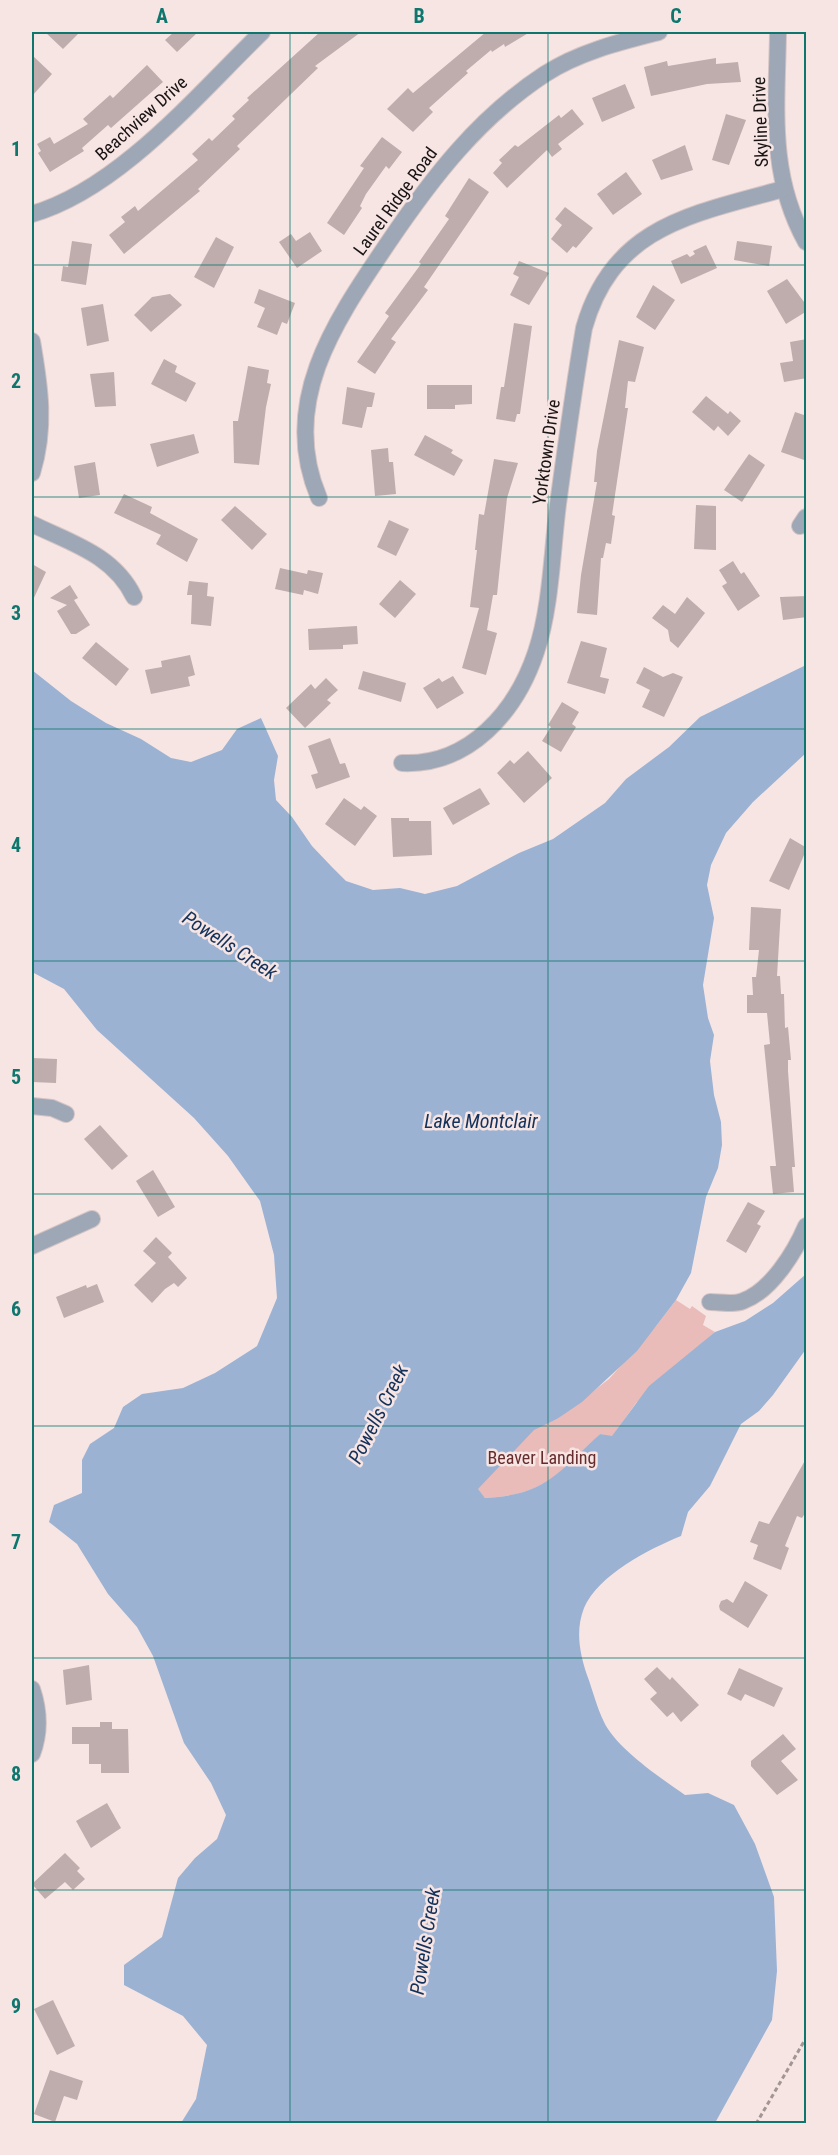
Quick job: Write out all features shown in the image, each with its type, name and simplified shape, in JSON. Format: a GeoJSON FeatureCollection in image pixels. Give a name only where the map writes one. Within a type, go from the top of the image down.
{"type":"FeatureCollection","features":[{"type":"Feature","properties":{"kind":"street","name":"Beachview Drive"},"geometry":{"type":"LineString","coordinates":[[32,214],[78,194],[141,150],[262,32]]}},
{"type":"Feature","properties":{"kind":"street","name":"Laurel Ridge Road"},"geometry":{"type":"LineString","coordinates":[[319,498],[307,463],[304,437],[308,400],[316,369],[341,312],[424,189],[477,128],[513,96],[574,58],[617,42],[659,32]]}},
{"type":"Feature","properties":{"kind":"street","name":"Skyline Drive"},"geometry":{"type":"LineString","coordinates":[[778,32],[777,134],[783,189],[807,242]]}},
{"type":"Feature","properties":{"kind":"street","name":"Yorktown Drive"},"geometry":{"type":"LineString","coordinates":[[402,763],[430,762],[468,747],[503,714],[528,674],[543,621],[584,328],[596,295],[609,274],[625,255],[665,225],[688,215],[783,189]]}},
{"type":"Feature","properties":{"kind":"street"},"geometry":{"type":"LineString","coordinates":[[32,341],[42,411],[40,441],[32,473]]}},
{"type":"Feature","properties":{"kind":"street"},"geometry":{"type":"LineString","coordinates":[[32,524],[102,558],[118,571],[134,597]]}},
{"type":"Feature","properties":{"kind":"street"},"geometry":{"type":"LineString","coordinates":[[32,1107],[52,1108],[66,1114]]}},
{"type":"Feature","properties":{"kind":"street"},"geometry":{"type":"LineString","coordinates":[[32,1246],[92,1219]]}},
{"type":"Feature","properties":{"kind":"street"},"geometry":{"type":"LineString","coordinates":[[710,1302],[741,1303],[755,1295],[788,1258],[807,1226]]}},
{"type":"Feature","properties":{"kind":"street"},"geometry":{"type":"LineString","coordinates":[[32,1689],[38,1715],[37,1736],[32,1754]]}},
{"type":"Feature","properties":{"kind":"path"},"geometry":{"type":"LineString","coordinates":[[756,2124],[807,2038]]}},
{"type":"Feature","properties":{"kind":"green space","name":"Beaver Landing"},"geometry":{"type":"Polygon","coordinates":[[[676,1300],[690,1309],[692,1306],[706,1316],[703,1325],[715,1332],[636,1403],[612,1437],[600,1434],[562,1471],[538,1487],[506,1496],[485,1498],[477,1489],[534,1429],[557,1419],[609,1379],[676,1300]]]}},
{"type":"Feature","properties":{"kind":"water","name":"Lake Montclair"},"geometry":{"type":"Polygon","coordinates":[[[806,665],[806,753],[753,802],[726,833],[711,865],[707,885],[714,918],[703,985],[708,1018],[714,1035],[710,1061],[714,1095],[721,1122],[722,1145],[718,1168],[706,1197],[691,1273],[676,1300],[637,1351],[582,1402],[557,1419],[534,1430],[478,1489],[485,1498],[506,1496],[523,1492],[550,1479],[600,1434],[612,1436],[649,1386],[715,1332],[745,1321],[773,1303],[806,1274],[806,1349],[773,1395],[759,1411],[741,1424],[710,1486],[688,1512],[681,1536],[654,1548],[612,1574],[591,1596],[584,1608],[579,1634],[582,1659],[597,1705],[604,1722],[618,1742],[640,1762],[685,1795],[708,1793],[734,1805],[755,1844],[774,1897],[777,1971],[772,2020],[715,2123],[181,2123],[196,2099],[207,2045],[183,2016],[124,1985],[124,1965],[162,1937],[178,1878],[195,1858],[217,1839],[226,1815],[211,1783],[184,1743],[153,1656],[137,1627],[108,1594],[77,1544],[49,1522],[54,1505],[82,1493],[82,1460],[90,1444],[114,1428],[123,1407],[142,1394],[183,1388],[215,1373],[257,1346],[277,1298],[274,1255],[260,1201],[228,1156],[194,1118],[97,1030],[64,989],[32,972],[32,670],[71,701],[171,758],[191,762],[222,750],[237,729],[261,718],[278,756],[274,780],[276,800],[292,817],[312,846],[346,881],[373,890],[400,888],[425,894],[457,886],[519,853],[553,839],[605,803],[626,779],[669,747],[700,717],[806,665]]]}},
{"type":"Feature","properties":{"kind":"building"},"geometry":{"type":"Polygon","coordinates":[[[45,32],[80,32],[63,49],[45,32]]]}},
{"type":"Feature","properties":{"kind":"building"},"geometry":{"type":"Polygon","coordinates":[[[174,32],[198,32],[177,52],[165,40],[174,32]]]}},
{"type":"Feature","properties":{"kind":"building"},"geometry":{"type":"Polygon","coordinates":[[[320,32],[361,32],[315,66],[318,68],[237,146],[240,149],[198,189],[200,191],[124,254],[109,235],[125,222],[121,217],[135,206],[138,211],[198,160],[192,154],[209,138],[212,141],[235,119],[232,116],[249,100],[247,98],[320,32]]]}},
{"type":"Feature","properties":{"kind":"building"},"geometry":{"type":"Polygon","coordinates":[[[486,32],[530,32],[505,47],[504,44],[492,52],[491,50],[466,71],[468,73],[429,108],[433,112],[413,132],[387,109],[408,88],[413,93],[486,32]]]}},
{"type":"Feature","properties":{"kind":"building"},"geometry":{"type":"Polygon","coordinates":[[[32,55],[52,74],[32,96],[32,55]]]}},
{"type":"Feature","properties":{"kind":"building"},"geometry":{"type":"Polygon","coordinates":[[[716,58],[716,64],[738,62],[741,82],[707,84],[651,96],[644,67],[667,61],[668,66],[716,58]]]}},
{"type":"Feature","properties":{"kind":"building"},"geometry":{"type":"Polygon","coordinates":[[[147,65],[163,82],[111,128],[108,125],[82,148],[84,151],[50,172],[38,153],[41,151],[37,144],[50,137],[54,144],[88,124],[83,119],[110,95],[113,98],[147,65]]]}},
{"type":"Feature","properties":{"kind":"building"},"geometry":{"type":"Polygon","coordinates":[[[625,84],[635,108],[602,122],[592,98],[625,84]]]}},
{"type":"Feature","properties":{"kind":"building"},"geometry":{"type":"Polygon","coordinates":[[[572,109],[584,124],[558,144],[562,149],[552,157],[547,150],[507,188],[493,173],[502,163],[499,160],[515,145],[518,147],[559,115],[561,118],[572,109]]]}},
{"type":"Feature","properties":{"kind":"building"},"geometry":{"type":"Polygon","coordinates":[[[726,114],[746,120],[729,165],[712,160],[726,114]]]}},
{"type":"Feature","properties":{"kind":"building"},"geometry":{"type":"Polygon","coordinates":[[[382,137],[402,152],[389,169],[386,166],[366,194],[360,206],[362,208],[344,235],[327,223],[364,168],[360,166],[382,137]]]}},
{"type":"Feature","properties":{"kind":"building"},"geometry":{"type":"Polygon","coordinates":[[[685,145],[693,170],[661,180],[652,160],[685,145]]]}},
{"type":"Feature","properties":{"kind":"building"},"geometry":{"type":"Polygon","coordinates":[[[626,172],[642,194],[613,215],[597,194],[626,172]]]}},
{"type":"Feature","properties":{"kind":"building"},"geometry":{"type":"Polygon","coordinates":[[[469,178],[489,192],[424,287],[428,290],[391,339],[396,342],[375,374],[357,362],[389,316],[385,313],[421,264],[419,262],[449,219],[445,216],[469,178]]]}},
{"type":"Feature","properties":{"kind":"building"},"geometry":{"type":"Polygon","coordinates":[[[565,207],[593,228],[576,248],[573,246],[567,253],[551,239],[562,225],[555,219],[565,207]]]}},
{"type":"Feature","properties":{"kind":"building"},"geometry":{"type":"Polygon","coordinates":[[[310,232],[322,251],[297,268],[279,242],[291,234],[296,241],[310,232]]]}},
{"type":"Feature","properties":{"kind":"building"},"geometry":{"type":"Polygon","coordinates":[[[216,237],[234,247],[214,288],[194,277],[216,237]]]}},
{"type":"Feature","properties":{"kind":"building"},"geometry":{"type":"Polygon","coordinates":[[[72,241],[92,244],[86,285],[61,281],[63,266],[68,267],[72,241]]]}},
{"type":"Feature","properties":{"kind":"building"},"geometry":{"type":"Polygon","coordinates":[[[737,241],[772,246],[769,266],[734,260],[737,241]]]}},
{"type":"Feature","properties":{"kind":"building"},"geometry":{"type":"Polygon","coordinates":[[[706,245],[717,268],[681,284],[671,261],[687,254],[690,257],[695,254],[693,251],[706,245]]]}},
{"type":"Feature","properties":{"kind":"building"},"geometry":{"type":"Polygon","coordinates":[[[519,261],[549,273],[529,305],[510,295],[519,277],[513,274],[519,261]]]}},
{"type":"Feature","properties":{"kind":"building"},"geometry":{"type":"Polygon","coordinates":[[[787,279],[807,306],[807,311],[786,324],[767,291],[787,279]]]}},
{"type":"Feature","properties":{"kind":"building"},"geometry":{"type":"Polygon","coordinates":[[[653,285],[675,300],[655,330],[636,317],[653,285]]]}},
{"type":"Feature","properties":{"kind":"building"},"geometry":{"type":"Polygon","coordinates":[[[259,289],[295,303],[287,324],[282,322],[277,335],[257,327],[265,308],[254,303],[259,289]]]}},
{"type":"Feature","properties":{"kind":"building"},"geometry":{"type":"Polygon","coordinates":[[[170,294],[182,305],[151,332],[134,315],[152,297],[170,294]]]}},
{"type":"Feature","properties":{"kind":"building"},"geometry":{"type":"Polygon","coordinates":[[[103,304],[109,341],[87,346],[81,308],[103,304]]]}},
{"type":"Feature","properties":{"kind":"building"},"geometry":{"type":"Polygon","coordinates":[[[514,323],[532,326],[520,414],[517,414],[515,422],[496,419],[501,387],[504,387],[514,323]]]}},
{"type":"Feature","properties":{"kind":"building"},"geometry":{"type":"Polygon","coordinates":[[[807,339],[807,378],[784,382],[780,363],[793,361],[790,342],[807,339]]]}},
{"type":"Feature","properties":{"kind":"building"},"geometry":{"type":"Polygon","coordinates":[[[619,340],[644,347],[635,382],[628,381],[625,408],[628,408],[612,515],[615,516],[611,544],[606,543],[603,558],[601,558],[597,615],[577,613],[597,482],[594,482],[597,451],[619,340]]]}},
{"type":"Feature","properties":{"kind":"building"},"geometry":{"type":"Polygon","coordinates":[[[164,359],[177,366],[175,372],[196,383],[186,402],[151,384],[164,359]]]}},
{"type":"Feature","properties":{"kind":"building"},"geometry":{"type":"Polygon","coordinates":[[[248,366],[269,370],[267,383],[271,384],[259,465],[234,463],[233,421],[238,421],[248,366]]]}},
{"type":"Feature","properties":{"kind":"building"},"geometry":{"type":"Polygon","coordinates":[[[114,372],[116,406],[95,407],[90,374],[114,372]]]}},
{"type":"Feature","properties":{"kind":"building"},"geometry":{"type":"Polygon","coordinates":[[[427,385],[472,385],[472,404],[455,405],[455,409],[427,409],[427,385]]]}},
{"type":"Feature","properties":{"kind":"building"},"geometry":{"type":"Polygon","coordinates":[[[347,387],[375,393],[372,407],[367,407],[362,428],[342,424],[347,387]]]}},
{"type":"Feature","properties":{"kind":"building"},"geometry":{"type":"Polygon","coordinates":[[[706,396],[728,414],[730,411],[741,421],[728,436],[718,426],[714,431],[692,412],[706,396]]]}},
{"type":"Feature","properties":{"kind":"building"},"geometry":{"type":"Polygon","coordinates":[[[795,412],[807,416],[807,461],[781,452],[795,412]]]}},
{"type":"Feature","properties":{"kind":"building"},"geometry":{"type":"Polygon","coordinates":[[[194,434],[199,453],[157,467],[150,444],[194,434]]]}},
{"type":"Feature","properties":{"kind":"building"},"geometry":{"type":"Polygon","coordinates":[[[425,435],[453,450],[451,453],[463,460],[454,476],[414,455],[425,435]]]}},
{"type":"Feature","properties":{"kind":"building"},"geometry":{"type":"Polygon","coordinates":[[[388,448],[389,462],[393,462],[396,494],[375,496],[371,450],[388,448]]]}},
{"type":"Feature","properties":{"kind":"building"},"geometry":{"type":"Polygon","coordinates":[[[749,454],[765,465],[742,502],[724,490],[749,454]]]}},
{"type":"Feature","properties":{"kind":"building"},"geometry":{"type":"Polygon","coordinates":[[[494,459],[518,463],[507,498],[497,595],[493,595],[487,630],[497,633],[486,675],[462,668],[479,608],[470,607],[477,550],[475,550],[479,514],[484,515],[494,459]]]}},
{"type":"Feature","properties":{"kind":"building"},"geometry":{"type":"Polygon","coordinates":[[[95,462],[100,495],[79,498],[74,466],[95,462]]]}},
{"type":"Feature","properties":{"kind":"building"},"geometry":{"type":"Polygon","coordinates":[[[124,494],[152,507],[150,513],[198,539],[187,562],[156,544],[161,535],[114,513],[124,494]]]}},
{"type":"Feature","properties":{"kind":"building"},"geometry":{"type":"Polygon","coordinates":[[[696,505],[716,506],[716,550],[694,549],[696,505]]]}},
{"type":"Feature","properties":{"kind":"building"},"geometry":{"type":"Polygon","coordinates":[[[235,506],[267,534],[252,550],[221,520],[235,506]]]}},
{"type":"Feature","properties":{"kind":"building"},"geometry":{"type":"Polygon","coordinates":[[[389,520],[409,529],[396,556],[377,547],[389,520]]]}},
{"type":"Feature","properties":{"kind":"building"},"geometry":{"type":"Polygon","coordinates":[[[733,561],[741,574],[744,572],[760,596],[738,611],[722,586],[727,583],[719,570],[733,561]]]}},
{"type":"Feature","properties":{"kind":"building"},"geometry":{"type":"Polygon","coordinates":[[[32,564],[46,572],[32,602],[32,564]]]}},
{"type":"Feature","properties":{"kind":"building"},"geometry":{"type":"Polygon","coordinates":[[[280,568],[307,574],[308,570],[323,573],[318,594],[304,590],[303,595],[275,589],[280,568]]]}},
{"type":"Feature","properties":{"kind":"building"},"geometry":{"type":"Polygon","coordinates":[[[400,580],[416,594],[395,618],[379,604],[400,580]]]}},
{"type":"Feature","properties":{"kind":"building"},"geometry":{"type":"Polygon","coordinates":[[[189,581],[208,583],[207,596],[214,597],[211,626],[191,624],[192,595],[187,595],[189,581]]]}},
{"type":"Feature","properties":{"kind":"building"},"geometry":{"type":"Polygon","coordinates":[[[70,585],[78,598],[74,600],[90,625],[76,634],[71,634],[57,611],[67,605],[50,598],[70,585]]]}},
{"type":"Feature","properties":{"kind":"building"},"geometry":{"type":"Polygon","coordinates":[[[807,596],[807,617],[783,620],[780,597],[807,596]]]}},
{"type":"Feature","properties":{"kind":"building"},"geometry":{"type":"Polygon","coordinates":[[[687,597],[705,613],[678,648],[670,641],[668,630],[652,618],[663,605],[675,614],[687,597]]]}},
{"type":"Feature","properties":{"kind":"building"},"geometry":{"type":"Polygon","coordinates":[[[357,626],[358,644],[343,645],[343,649],[309,650],[308,629],[357,626]]]}},
{"type":"Feature","properties":{"kind":"building"},"geometry":{"type":"Polygon","coordinates":[[[581,641],[607,648],[600,677],[609,679],[605,694],[567,683],[581,641]]]}},
{"type":"Feature","properties":{"kind":"building"},"geometry":{"type":"Polygon","coordinates":[[[96,642],[129,669],[116,686],[82,658],[96,642]]]}},
{"type":"Feature","properties":{"kind":"building"},"geometry":{"type":"Polygon","coordinates":[[[190,655],[195,675],[188,677],[190,686],[151,694],[145,670],[162,667],[161,661],[190,655]]]}},
{"type":"Feature","properties":{"kind":"building"},"geometry":{"type":"Polygon","coordinates":[[[644,667],[663,677],[673,673],[683,677],[664,717],[642,707],[650,690],[636,683],[644,667]]]}},
{"type":"Feature","properties":{"kind":"building"},"geometry":{"type":"Polygon","coordinates":[[[363,671],[406,683],[401,702],[358,689],[363,671]]]}},
{"type":"Feature","properties":{"kind":"building"},"geometry":{"type":"Polygon","coordinates":[[[453,676],[464,693],[437,709],[423,688],[439,678],[442,682],[453,676]]]}},
{"type":"Feature","properties":{"kind":"building"},"geometry":{"type":"Polygon","coordinates":[[[326,678],[338,690],[327,700],[331,703],[305,728],[286,708],[311,684],[315,689],[326,678]]]}},
{"type":"Feature","properties":{"kind":"building"},"geometry":{"type":"Polygon","coordinates":[[[562,702],[579,712],[572,724],[576,727],[561,752],[542,741],[551,727],[548,725],[562,702]]]}},
{"type":"Feature","properties":{"kind":"building"},"geometry":{"type":"Polygon","coordinates":[[[330,738],[340,764],[345,763],[350,777],[316,789],[311,775],[318,773],[308,746],[330,738]]]}},
{"type":"Feature","properties":{"kind":"building"},"geometry":{"type":"Polygon","coordinates":[[[528,751],[552,778],[524,803],[497,773],[510,760],[514,764],[528,751]]]}},
{"type":"Feature","properties":{"kind":"building"},"geometry":{"type":"Polygon","coordinates":[[[480,788],[490,804],[453,825],[443,808],[480,788]]]}},
{"type":"Feature","properties":{"kind":"building"},"geometry":{"type":"Polygon","coordinates":[[[344,798],[361,810],[364,806],[377,816],[355,846],[325,824],[344,798]]]}},
{"type":"Feature","properties":{"kind":"building"},"geometry":{"type":"Polygon","coordinates":[[[391,818],[431,821],[432,855],[393,857],[391,818]]]}},
{"type":"Feature","properties":{"kind":"building"},"geometry":{"type":"Polygon","coordinates":[[[790,838],[807,848],[789,890],[769,881],[790,838]]]}},
{"type":"Feature","properties":{"kind":"building"},"geometry":{"type":"Polygon","coordinates":[[[751,907],[781,909],[777,976],[780,976],[781,994],[784,994],[785,1028],[788,1027],[791,1060],[788,1060],[788,1071],[795,1167],[792,1167],[794,1192],[773,1194],[770,1166],[776,1166],[764,1045],[770,1044],[767,1013],[747,1013],[747,995],[753,995],[752,977],[756,977],[759,950],[749,950],[751,907]]]}},
{"type":"Feature","properties":{"kind":"building"},"geometry":{"type":"Polygon","coordinates":[[[32,1058],[57,1059],[56,1083],[32,1082],[32,1058]]]}},
{"type":"Feature","properties":{"kind":"building"},"geometry":{"type":"Polygon","coordinates":[[[100,1125],[128,1156],[112,1170],[84,1139],[100,1125]]]}},
{"type":"Feature","properties":{"kind":"building"},"geometry":{"type":"Polygon","coordinates":[[[153,1170],[175,1207],[158,1217],[136,1181],[153,1170]]]}},
{"type":"Feature","properties":{"kind":"building"},"geometry":{"type":"Polygon","coordinates":[[[748,1202],[765,1211],[757,1224],[761,1226],[746,1253],[726,1241],[748,1202]]]}},
{"type":"Feature","properties":{"kind":"building"},"geometry":{"type":"Polygon","coordinates":[[[156,1237],[172,1253],[168,1257],[187,1278],[178,1287],[174,1283],[165,1289],[152,1303],[134,1285],[156,1263],[143,1251],[156,1237]]]}},
{"type":"Feature","properties":{"kind":"building"},"geometry":{"type":"Polygon","coordinates":[[[97,1284],[104,1302],[64,1318],[56,1297],[86,1285],[87,1288],[97,1284]]]}},
{"type":"Feature","properties":{"kind":"building"},"geometry":{"type":"Polygon","coordinates":[[[807,1457],[807,1510],[802,1518],[797,1516],[785,1546],[789,1548],[781,1570],[753,1559],[758,1545],[750,1542],[759,1521],[769,1524],[807,1457]]]}},
{"type":"Feature","properties":{"kind":"building"},"geometry":{"type":"Polygon","coordinates":[[[745,1581],[768,1595],[748,1628],[720,1610],[719,1606],[721,1601],[727,1599],[733,1603],[745,1581]]]}},
{"type":"Feature","properties":{"kind":"building"},"geometry":{"type":"Polygon","coordinates":[[[89,1665],[92,1700],[66,1705],[63,1670],[89,1665]]]}},
{"type":"Feature","properties":{"kind":"building"},"geometry":{"type":"Polygon","coordinates":[[[657,1667],[670,1680],[672,1677],[699,1705],[681,1722],[673,1712],[667,1717],[650,1699],[657,1693],[644,1679],[657,1667]]]}},
{"type":"Feature","properties":{"kind":"building"},"geometry":{"type":"Polygon","coordinates":[[[739,1668],[783,1688],[774,1707],[745,1694],[741,1701],[727,1694],[739,1668]]]}},
{"type":"Feature","properties":{"kind":"building"},"geometry":{"type":"Polygon","coordinates":[[[100,1722],[112,1722],[112,1729],[128,1729],[129,1773],[101,1773],[101,1764],[89,1764],[89,1744],[72,1744],[72,1727],[100,1727],[100,1722]]]}},
{"type":"Feature","properties":{"kind":"building"},"geometry":{"type":"Polygon","coordinates":[[[783,1734],[796,1749],[781,1761],[798,1780],[777,1795],[751,1766],[751,1761],[783,1734]]]}},
{"type":"Feature","properties":{"kind":"building"},"geometry":{"type":"Polygon","coordinates":[[[107,1803],[121,1828],[91,1848],[76,1821],[107,1803]]]}},
{"type":"Feature","properties":{"kind":"building"},"geometry":{"type":"Polygon","coordinates":[[[65,1853],[80,1868],[77,1871],[85,1879],[73,1890],[65,1882],[45,1899],[32,1884],[65,1853]]]}},
{"type":"Feature","properties":{"kind":"building"},"geometry":{"type":"Polygon","coordinates":[[[53,2000],[75,2046],[57,2055],[34,2009],[53,2000]]]}},
{"type":"Feature","properties":{"kind":"building"},"geometry":{"type":"Polygon","coordinates":[[[50,2070],[83,2081],[77,2100],[64,2096],[55,2122],[34,2114],[50,2070]]]}},
{"type":"Feature","properties":{"kind":"water label","name":"Powells Creek"},"geometry":{"type":"Point","coordinates":[230,945]}},
{"type":"Feature","properties":{"kind":"water label","name":"Powells Creek"},"geometry":{"type":"Point","coordinates":[378,1414]}},
{"type":"Feature","properties":{"kind":"water label","name":"Powells Creek"},"geometry":{"type":"Point","coordinates":[425,1941]}}]}
